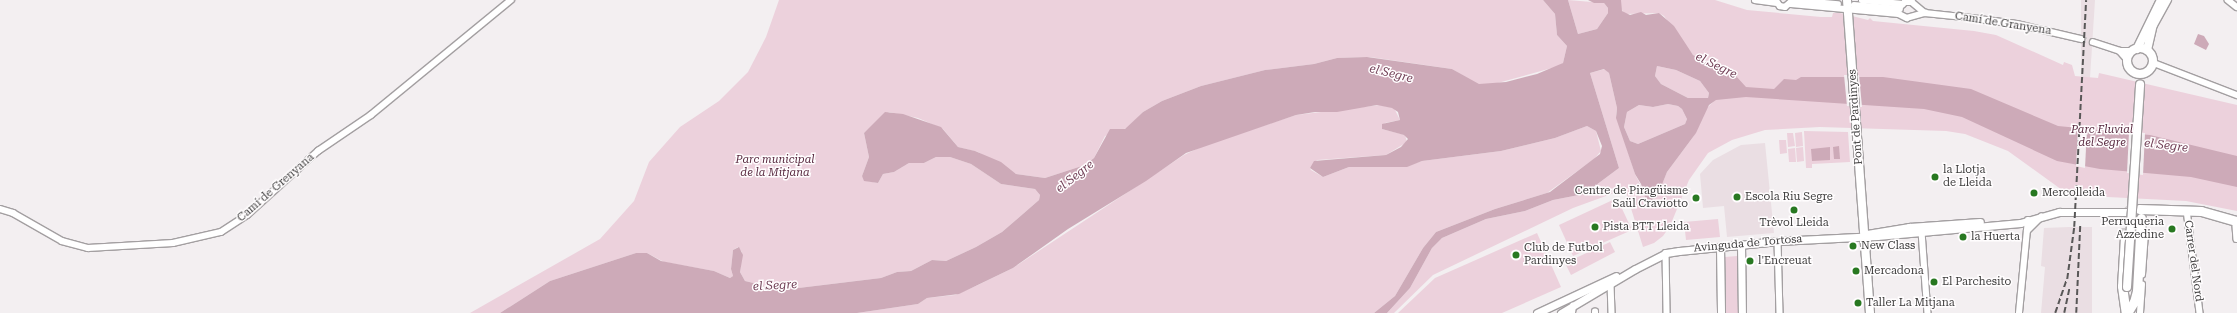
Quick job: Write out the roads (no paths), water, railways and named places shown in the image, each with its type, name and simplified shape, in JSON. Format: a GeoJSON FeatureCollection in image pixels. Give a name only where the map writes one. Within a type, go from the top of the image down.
{"type":"FeatureCollection","features":[{"type":"Feature","properties":{"kind":"main road"},"geometry":{"type":"LineString","coordinates":[[2140,75],[2129,68],[2127,59],[2135,50],[2161,0]]}},
{"type":"Feature","properties":{"kind":"main road"},"geometry":{"type":"LineString","coordinates":[[2147,50],[2154,25],[2167,0]]}},
{"type":"Feature","properties":{"kind":"main road","name":"Pont de Pardinyes"},"geometry":{"type":"LineString","coordinates":[[1850,8],[1870,313]]}},
{"type":"Feature","properties":{"kind":"main road"},"geometry":{"type":"LineString","coordinates":[[2135,50],[2147,50],[2152,55],[2154,63],[2148,72],[2140,75]]}},
{"type":"Feature","properties":{"kind":"main road"},"geometry":{"type":"LineString","coordinates":[[2126,310],[2140,75]]}},
{"type":"Feature","properties":{"kind":"main road"},"geometry":{"type":"LineString","coordinates":[[2126,310],[2134,302],[2137,291],[2141,215],[2187,213],[2237,224]]}},
{"type":"Feature","properties":{"kind":"main road"},"geometry":{"type":"LineString","coordinates":[[2124,237],[2122,286],[2126,310]]}},
{"type":"Feature","properties":{"kind":"street","name":"Camí de Grenyana"},"geometry":{"type":"LineString","coordinates":[[0,209],[62,241],[88,248],[173,243],[221,232],[247,215],[318,151],[371,115],[511,0]]}},
{"type":"Feature","properties":{"kind":"street"},"geometry":{"type":"LineString","coordinates":[[1755,0],[1777,1],[1785,7],[1791,2],[1801,0],[1838,4]]}},
{"type":"Feature","properties":{"kind":"street"},"geometry":{"type":"LineString","coordinates":[[1862,0],[1902,6]]}},
{"type":"Feature","properties":{"kind":"street"},"geometry":{"type":"LineString","coordinates":[[2228,0],[2237,7]]}},
{"type":"Feature","properties":{"kind":"street"},"geometry":{"type":"LineString","coordinates":[[1791,2],[1902,15],[1907,18],[1914,16],[1916,7]]}},
{"type":"Feature","properties":{"kind":"street"},"geometry":{"type":"LineString","coordinates":[[1850,8],[1902,6],[1909,2],[1924,14]]}},
{"type":"Feature","properties":{"kind":"street"},"geometry":{"type":"LineString","coordinates":[[1902,6],[1902,15]]}},
{"type":"Feature","properties":{"kind":"street","name":"Camí de Granyena"},"geometry":{"type":"LineString","coordinates":[[1914,16],[1924,14],[2017,24],[2081,39]]}},
{"type":"Feature","properties":{"kind":"street"},"geometry":{"type":"LineString","coordinates":[[2093,42],[2120,51],[2135,50]]}},
{"type":"Feature","properties":{"kind":"street"},"geometry":{"type":"LineString","coordinates":[[2120,51],[2127,59]]}},
{"type":"Feature","properties":{"kind":"street"},"geometry":{"type":"LineString","coordinates":[[2154,63],[2237,95]]}},
{"type":"Feature","properties":{"kind":"street","name":"Avinguda de Tortosa"},"geometry":{"type":"LineString","coordinates":[[1610,281],[1666,253],[1778,241],[1922,232],[2020,223],[2044,216],[2071,211],[2126,212]]}},
{"type":"Feature","properties":{"kind":"street","name":"Carrer del Nord"},"geometry":{"type":"LineString","coordinates":[[2187,213],[2200,313]]}},
{"type":"Feature","properties":{"kind":"street"},"geometry":{"type":"LineString","coordinates":[[2140,313],[2145,223],[2141,215]]}},
{"type":"Feature","properties":{"kind":"street"},"geometry":{"type":"LineString","coordinates":[[2027,231],[2044,216]]}},
{"type":"Feature","properties":{"kind":"street"},"geometry":{"type":"LineString","coordinates":[[2019,313],[2028,220]]}},
{"type":"Feature","properties":{"kind":"street","name":"Avinguda de Tortosa"},"geometry":{"type":"LineString","coordinates":[[1864,235],[1876,231],[1910,227],[2028,220]]}},
{"type":"Feature","properties":{"kind":"street"},"geometry":{"type":"LineString","coordinates":[[2237,224],[2237,239]]}},
{"type":"Feature","properties":{"kind":"street"},"geometry":{"type":"LineString","coordinates":[[1922,232],[1928,313]]}},
{"type":"Feature","properties":{"kind":"street"},"geometry":{"type":"LineString","coordinates":[[1778,241],[1780,313]]}},
{"type":"Feature","properties":{"kind":"street"},"geometry":{"type":"LineString","coordinates":[[1741,245],[1742,313]]}},
{"type":"Feature","properties":{"kind":"street"},"geometry":{"type":"LineString","coordinates":[[1720,247],[1721,313]]}},
{"type":"Feature","properties":{"kind":"street"},"geometry":{"type":"LineString","coordinates":[[1666,253],[1667,313]]}},
{"type":"Feature","properties":{"kind":"street"},"geometry":{"type":"LineString","coordinates":[[1537,313],[1576,294],[1610,281]]}},
{"type":"Feature","properties":{"kind":"street"},"geometry":{"type":"LineString","coordinates":[[1561,313],[1571,309],[1610,281]]}},
{"type":"Feature","properties":{"kind":"street"},"geometry":{"type":"LineString","coordinates":[[1610,281],[1612,313]]}},
{"type":"Feature","properties":{"kind":"street"},"geometry":{"type":"LineString","coordinates":[[1571,309],[1576,294]]}},
{"type":"Feature","properties":{"kind":"street"},"geometry":{"type":"LineString","coordinates":[[1565,300],[1569,303],[1571,309]]}},
{"type":"Feature","properties":{"kind":"water","name":"el Segre"},"geometry":{"type":"Polygon","coordinates":[[[1543,0],[1568,0],[1578,34],[1597,29],[1608,13],[1608,8],[1604,3],[1594,3],[1588,0],[1621,0],[1622,11],[1630,15],[1641,12],[1646,15],[1659,13],[1674,26],[1693,55],[1706,62],[1718,73],[1736,76],[1746,87],[1774,89],[1784,79],[1796,80],[1801,77],[1883,77],[1971,89],[2058,126],[2150,135],[2237,156],[2237,187],[2191,177],[2100,169],[2057,161],[1962,117],[1924,109],[1746,97],[1716,100],[1709,105],[1696,133],[1667,172],[1657,197],[1650,201],[1645,197],[1641,184],[1635,174],[1616,118],[1617,108],[1609,73],[1604,69],[1590,73],[1619,168],[1584,194],[1553,200],[1525,211],[1486,219],[1442,238],[1432,248],[1410,288],[1387,313],[1374,313],[1395,296],[1423,248],[1436,232],[1495,209],[1550,192],[1600,154],[1602,146],[1596,131],[1587,126],[1555,138],[1501,151],[1422,161],[1407,167],[1349,167],[1323,177],[1310,168],[1314,161],[1386,155],[1401,147],[1408,139],[1404,135],[1382,129],[1382,124],[1400,120],[1398,112],[1392,108],[1377,105],[1337,112],[1315,112],[1296,115],[1186,153],[1146,181],[1068,229],[1013,268],[959,294],[927,298],[918,304],[857,313],[500,313],[550,281],[636,253],[647,253],[661,261],[714,271],[730,278],[733,276],[731,269],[733,250],[739,247],[743,255],[740,272],[745,281],[782,290],[881,278],[897,272],[911,271],[932,260],[946,261],[976,247],[1002,232],[1039,200],[1040,195],[1035,189],[1001,184],[971,164],[950,157],[936,157],[924,163],[909,163],[894,172],[883,174],[878,183],[864,181],[862,176],[869,157],[864,133],[885,112],[903,114],[941,127],[958,147],[975,151],[1001,162],[1016,174],[1045,178],[1085,165],[1094,158],[1110,129],[1125,129],[1143,112],[1162,101],[1201,86],[1265,70],[1314,64],[1337,58],[1367,57],[1452,69],[1479,84],[1506,82],[1537,74],[1563,63],[1567,46],[1557,35],[1555,14],[1543,0]],[[1657,66],[1655,76],[1661,84],[1688,98],[1708,98],[1709,93],[1700,81],[1676,70],[1657,66]],[[1668,104],[1653,107],[1639,105],[1627,112],[1624,127],[1630,141],[1638,144],[1685,124],[1687,119],[1682,109],[1678,106],[1668,104]]]}},
{"type":"Feature","properties":{"kind":"water"},"geometry":{"type":"Polygon","coordinates":[[[2198,34],[2204,36],[2209,44],[2206,50],[2194,44],[2198,34]]]}},
{"type":"Feature","properties":{"kind":"water"},"geometry":{"type":"Polygon","coordinates":[[[1839,146],[1840,159],[1834,159],[1833,147],[1839,146]]]}},
{"type":"Feature","properties":{"kind":"water"},"geometry":{"type":"Polygon","coordinates":[[[1830,147],[1830,160],[1812,161],[1811,149],[1830,147]]]}},
{"type":"Feature","properties":{"kind":"tunnel"},"geometry":{"type":"LineString","coordinates":[[2081,39],[2093,42]]}},
{"type":"Feature","properties":{"kind":"tunnel"},"geometry":{"type":"LineString","coordinates":[[2125,237],[2126,212],[2132,207]]}},
{"type":"Feature","properties":{"kind":"railway"},"geometry":{"type":"LineString","coordinates":[[2055,313],[2067,279],[2074,227],[2086,0]]}},
{"type":"Feature","properties":{"kind":"railway"},"geometry":{"type":"LineString","coordinates":[[2076,313],[2080,224]]}},
{"type":"Feature","properties":{"kind":"railway"},"geometry":{"type":"LineString","coordinates":[[2064,313],[2069,289]]}},
{"type":"Feature","properties":{"kind":"place","name":"la Llotja de Lleida"},"geometry":{"type":"Point","coordinates":[1935,177]}},
{"type":"Feature","properties":{"kind":"place","name":"Mercolleida"},"geometry":{"type":"Point","coordinates":[2034,193]}},
{"type":"Feature","properties":{"kind":"place","name":"Escola Riu Segre"},"geometry":{"type":"Point","coordinates":[1737,197]}},
{"type":"Feature","properties":{"kind":"place","name":"Centre de Piragüisme Saül Craviotto"},"geometry":{"type":"Point","coordinates":[1696,198]}},
{"type":"Feature","properties":{"kind":"place","name":"Trèvol Lleida"},"geometry":{"type":"Point","coordinates":[1794,210]}},
{"type":"Feature","properties":{"kind":"place","name":"Pista BTT Lleida"},"geometry":{"type":"Point","coordinates":[1595,227]}},
{"type":"Feature","properties":{"kind":"place","name":"Perruqueria Azzedine"},"geometry":{"type":"Point","coordinates":[2172,229]}},
{"type":"Feature","properties":{"kind":"place","name":"la Huerta"},"geometry":{"type":"Point","coordinates":[1963,237]}},
{"type":"Feature","properties":{"kind":"place","name":"New Class"},"geometry":{"type":"Point","coordinates":[1853,246]}},
{"type":"Feature","properties":{"kind":"place","name":"Club de Futbol Pardinyes"},"geometry":{"type":"Point","coordinates":[1516,255]}},
{"type":"Feature","properties":{"kind":"place","name":"l'Encreuat"},"geometry":{"type":"Point","coordinates":[1750,261]}},
{"type":"Feature","properties":{"kind":"place","name":"Mercadona"},"geometry":{"type":"Point","coordinates":[1856,271]}},
{"type":"Feature","properties":{"kind":"place","name":"El Parchesito"},"geometry":{"type":"Point","coordinates":[1934,282]}},
{"type":"Feature","properties":{"kind":"place","name":"Taller La Mitjana"},"geometry":{"type":"Point","coordinates":[1858,303]}},
{"type":"Feature","properties":{"kind":"park label","name":"Parc Fluvial del Segre"},"geometry":{"type":"Point","coordinates":[2102,137]}},
{"type":"Feature","properties":{"kind":"park label","name":"Parc municipal de la Mitjana"},"geometry":{"type":"Point","coordinates":[775,167]}}]}
